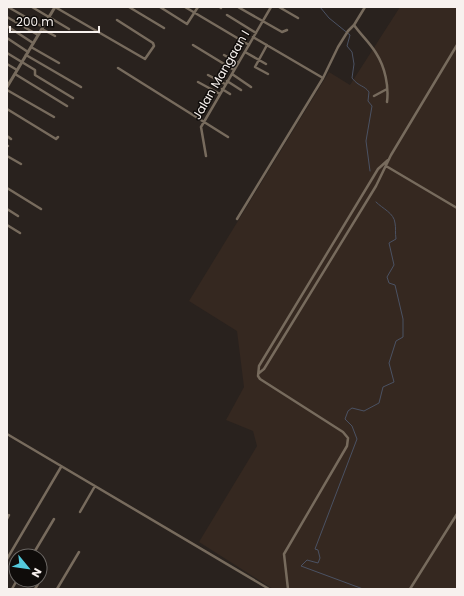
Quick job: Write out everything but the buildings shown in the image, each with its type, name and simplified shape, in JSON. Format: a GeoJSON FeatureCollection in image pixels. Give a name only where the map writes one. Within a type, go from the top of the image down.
{"type":"FeatureCollection","features":[{"type":"Feature","properties":{"kind":"street"},"geometry":{"type":"LineString","coordinates":[[8,7],[55,36]]}},
{"type":"Feature","properties":{"kind":"street"},"geometry":{"type":"LineString","coordinates":[[32,7],[69,29]]}},
{"type":"Feature","properties":{"kind":"street"},"geometry":{"type":"LineString","coordinates":[[7,85],[55,7],[130,52],[145,59],[154,46],[153,42],[117,20]]}},
{"type":"Feature","properties":{"kind":"street"},"geometry":{"type":"LineString","coordinates":[[129,7],[164,28]]}},
{"type":"Feature","properties":{"kind":"street"},"geometry":{"type":"LineString","coordinates":[[160,7],[187,24],[198,7]]}},
{"type":"Feature","properties":{"kind":"street"},"geometry":{"type":"LineString","coordinates":[[185,7],[249,45]]}},
{"type":"Feature","properties":{"kind":"street"},"geometry":{"type":"LineString","coordinates":[[238,7],[282,32],[287,30]]}},
{"type":"Feature","properties":{"kind":"street","name":"Jalan Mangaan I"},"geometry":{"type":"LineString","coordinates":[[206,156],[201,128],[204,121],[271,7]]}},
{"type":"Feature","properties":{"kind":"street"},"geometry":{"type":"LineString","coordinates":[[279,7],[285,8],[298,18]]}},
{"type":"Feature","properties":{"kind":"street"},"geometry":{"type":"LineString","coordinates":[[237,219],[323,78],[334,54],[347,32],[354,25],[364,7]]}},
{"type":"Feature","properties":{"kind":"street"},"geometry":{"type":"LineString","coordinates":[[227,15],[256,33]]}},
{"type":"Feature","properties":{"kind":"street"},"geometry":{"type":"LineString","coordinates":[[7,17],[38,35]]}},
{"type":"Feature","properties":{"kind":"street"},"geometry":{"type":"LineString","coordinates":[[354,25],[379,59],[387,89],[387,102]]}},
{"type":"Feature","properties":{"kind":"street"},"geometry":{"type":"LineString","coordinates":[[7,26],[33,43]]}},
{"type":"Feature","properties":{"kind":"street"},"geometry":{"type":"LineString","coordinates":[[254,37],[323,78]]}},
{"type":"Feature","properties":{"kind":"street"},"geometry":{"type":"LineString","coordinates":[[7,38],[27,53],[81,88]]}},
{"type":"Feature","properties":{"kind":"street"},"geometry":{"type":"LineString","coordinates":[[193,45],[234,70]]}},
{"type":"Feature","properties":{"kind":"street"},"geometry":{"type":"LineString","coordinates":[[267,45],[255,67],[268,74]]}},
{"type":"Feature","properties":{"kind":"street"},"geometry":{"type":"LineString","coordinates":[[288,589],[284,554],[347,446],[348,438],[343,432],[260,378],[258,376],[259,366],[378,169],[388,160],[457,45]]}},
{"type":"Feature","properties":{"kind":"street"},"geometry":{"type":"LineString","coordinates":[[31,47],[59,63]]}},
{"type":"Feature","properties":{"kind":"street"},"geometry":{"type":"LineString","coordinates":[[245,52],[266,64]]}},
{"type":"Feature","properties":{"kind":"street"},"geometry":{"type":"LineString","coordinates":[[7,53],[22,61],[34,70],[35,75],[72,98]]}},
{"type":"Feature","properties":{"kind":"street"},"geometry":{"type":"LineString","coordinates":[[224,55],[238,63]]}},
{"type":"Feature","properties":{"kind":"street"},"geometry":{"type":"LineString","coordinates":[[7,64],[17,70]]}},
{"type":"Feature","properties":{"kind":"street"},"geometry":{"type":"LineString","coordinates":[[118,68],[228,137]]}},
{"type":"Feature","properties":{"kind":"street"},"geometry":{"type":"LineString","coordinates":[[14,74],[67,106]]}},
{"type":"Feature","properties":{"kind":"street"},"geometry":{"type":"LineString","coordinates":[[232,74],[251,87]]}},
{"type":"Feature","properties":{"kind":"street"},"geometry":{"type":"LineString","coordinates":[[208,75],[225,84]]}},
{"type":"Feature","properties":{"kind":"street"},"geometry":{"type":"LineString","coordinates":[[227,81],[241,90]]}},
{"type":"Feature","properties":{"kind":"street"},"geometry":{"type":"LineString","coordinates":[[198,82],[220,94]]}},
{"type":"Feature","properties":{"kind":"street"},"geometry":{"type":"LineString","coordinates":[[222,89],[230,94]]}},
{"type":"Feature","properties":{"kind":"street"},"geometry":{"type":"LineString","coordinates":[[374,96],[387,89]]}},
{"type":"Feature","properties":{"kind":"street"},"geometry":{"type":"LineString","coordinates":[[7,90],[54,118]]}},
{"type":"Feature","properties":{"kind":"street"},"geometry":{"type":"LineString","coordinates":[[7,109],[56,139],[58,137]]}},
{"type":"Feature","properties":{"kind":"street"},"geometry":{"type":"LineString","coordinates":[[7,136],[11,138]]}},
{"type":"Feature","properties":{"kind":"street"},"geometry":{"type":"LineString","coordinates":[[7,156],[21,164]]}},
{"type":"Feature","properties":{"kind":"street"},"geometry":{"type":"LineString","coordinates":[[384,165],[457,208]]}},
{"type":"Feature","properties":{"kind":"street"},"geometry":{"type":"LineString","coordinates":[[259,372],[264,369],[376,186],[384,165]]}},
{"type":"Feature","properties":{"kind":"street"},"geometry":{"type":"LineString","coordinates":[[7,188],[40,209]]}},
{"type":"Feature","properties":{"kind":"street"},"geometry":{"type":"LineString","coordinates":[[7,209],[18,216]]}},
{"type":"Feature","properties":{"kind":"street"},"geometry":{"type":"LineString","coordinates":[[7,225],[20,233]]}},
{"type":"Feature","properties":{"kind":"street"},"geometry":{"type":"LineString","coordinates":[[7,434],[269,589]]}},
{"type":"Feature","properties":{"kind":"street"},"geometry":{"type":"LineString","coordinates":[[7,559],[61,467]]}},
{"type":"Feature","properties":{"kind":"street"},"geometry":{"type":"LineString","coordinates":[[80,512],[95,486]]}},
{"type":"Feature","properties":{"kind":"street"},"geometry":{"type":"LineString","coordinates":[[410,589],[457,514]]}},
{"type":"Feature","properties":{"kind":"street"},"geometry":{"type":"LineString","coordinates":[[37,548],[54,520]]}},
{"type":"Feature","properties":{"kind":"street"},"geometry":{"type":"LineString","coordinates":[[57,589],[79,552]]}},
{"type":"Feature","properties":{"kind":"shaded area"},"geometry":{"type":"Polygon","coordinates":[[[400,7],[457,7],[457,589],[273,589],[199,542],[257,446],[253,431],[226,420],[244,387],[237,331],[189,301],[329,72],[350,85],[400,7]]]}},
{"type":"Feature","properties":{"kind":"waterway"},"geometry":{"type":"LineString","coordinates":[[320,7],[329,18],[350,35],[347,46],[352,52],[354,64],[352,78],[369,92],[368,101],[372,106],[366,141],[370,171]]}},
{"type":"Feature","properties":{"kind":"waterway"},"geometry":{"type":"LineString","coordinates":[[363,589],[301,566],[307,560],[318,563],[320,558],[318,550],[315,549],[357,439],[352,426],[345,419],[348,411],[352,408],[364,411],[379,403],[383,387],[394,382],[389,363],[396,341],[403,337],[403,319],[395,285],[389,283],[387,277],[394,265],[389,243],[396,239],[395,225],[393,216],[376,202]]}}]}
